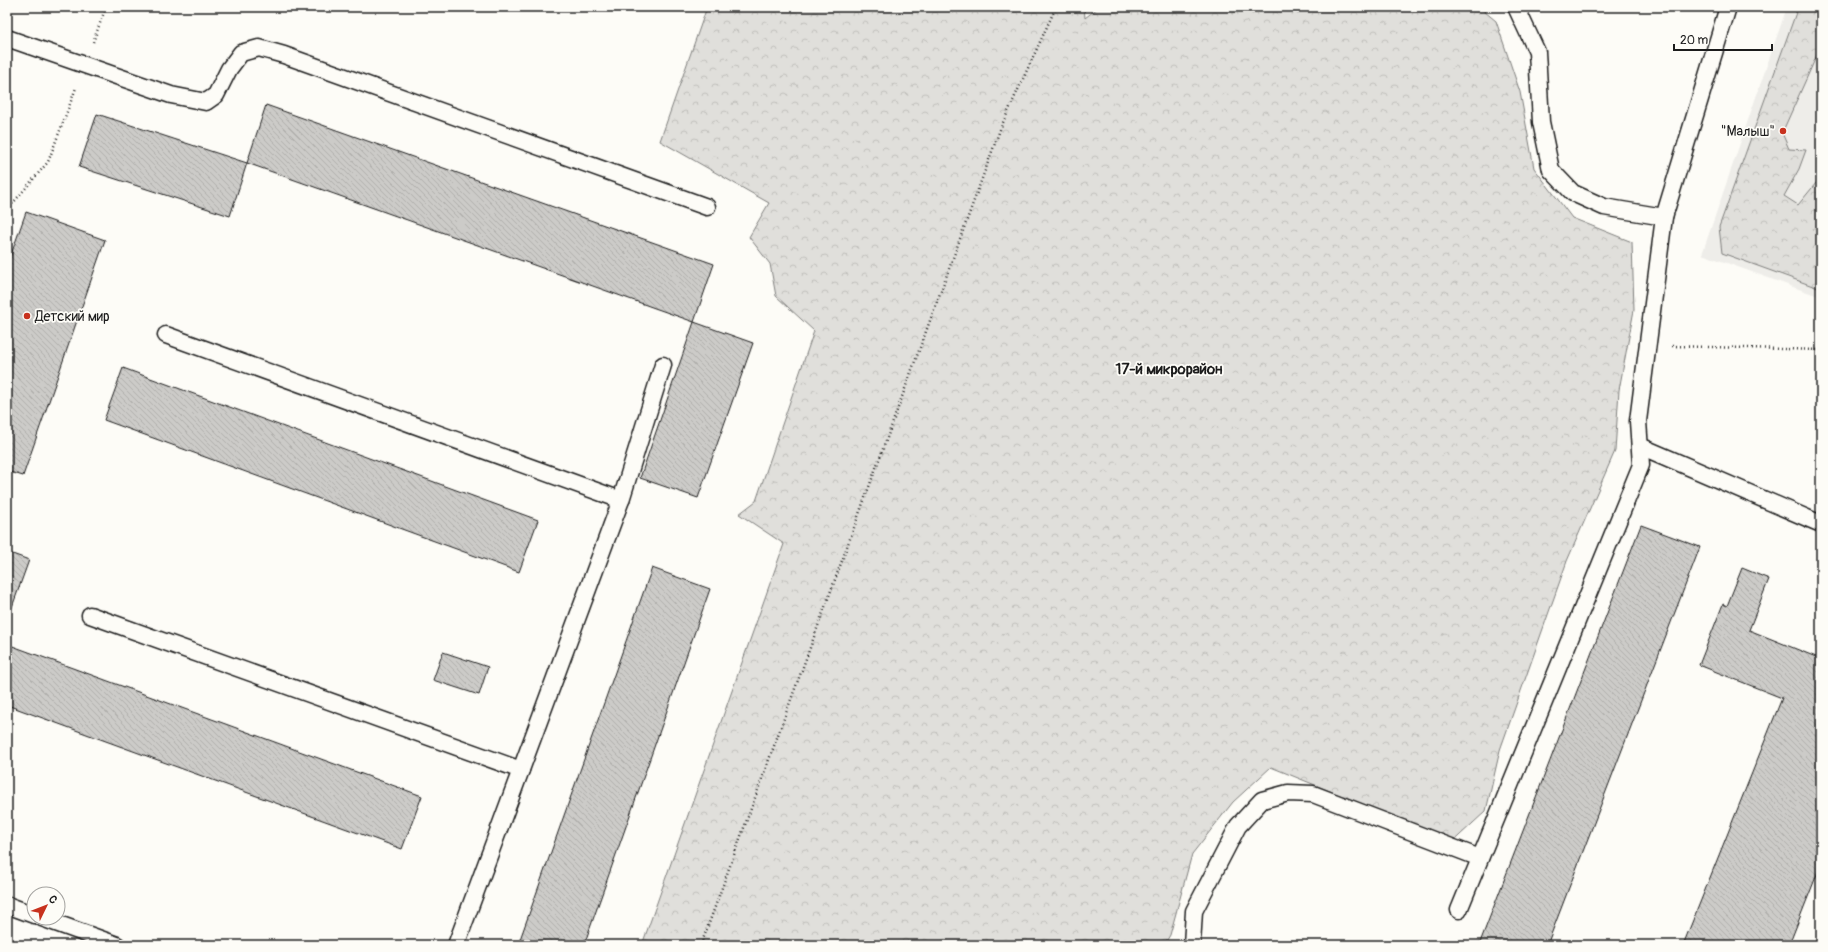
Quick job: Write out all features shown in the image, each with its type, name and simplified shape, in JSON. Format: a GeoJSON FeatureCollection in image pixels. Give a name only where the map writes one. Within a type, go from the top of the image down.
{"type":"FeatureCollection","features":[{"type":"Feature","properties":{"kind":"lane"},"geometry":{"type":"LineString","coordinates":[[1516,7],[1537,52],[1541,122],[1551,170],[1573,193],[1604,207],[1664,217]]}},
{"type":"Feature","properties":{"kind":"lane"},"geometry":{"type":"LineString","coordinates":[[1459,910],[1641,464],[1638,421],[1664,217],[1728,7]]}},
{"type":"Feature","properties":{"kind":"lane"},"geometry":{"type":"LineString","coordinates":[[7,38],[171,95],[206,102],[216,95],[229,69],[241,53],[259,48],[284,55],[707,207]]}},
{"type":"Feature","properties":{"kind":"lane"},"geometry":{"type":"LineString","coordinates":[[166,335],[622,500]]}},
{"type":"Feature","properties":{"kind":"lane"},"geometry":{"type":"LineString","coordinates":[[456,945],[622,500],[663,365]]}},
{"type":"Feature","properties":{"kind":"lane"},"geometry":{"type":"LineString","coordinates":[[1640,446],[1821,524]]}},
{"type":"Feature","properties":{"kind":"lane"},"geometry":{"type":"LineString","coordinates":[[90,615],[521,770]]}},
{"type":"Feature","properties":{"kind":"lane"},"geometry":{"type":"LineString","coordinates":[[1192,945],[1194,911],[1238,826],[1262,800],[1288,793],[1312,794],[1480,858]]}},
{"type":"Feature","properties":{"kind":"lane"},"geometry":{"type":"LineString","coordinates":[[7,906],[26,912]]}},
{"type":"Feature","properties":{"kind":"lane"},"geometry":{"type":"LineString","coordinates":[[64,926],[117,945]]}},
{"type":"Feature","properties":{"kind":"path"},"geometry":{"type":"LineString","coordinates":[[7,210],[48,162],[106,7]]}},
{"type":"Feature","properties":{"kind":"path"},"geometry":{"type":"LineString","coordinates":[[701,945],[1001,127],[1056,7]]}},
{"type":"Feature","properties":{"kind":"path"},"geometry":{"type":"LineString","coordinates":[[1648,345],[1821,350]]}},
{"type":"Feature","properties":{"kind":"shaded area","name":"\"Малыш\""},"geometry":{"type":"Polygon","coordinates":[[[1787,7],[1821,7],[1821,297],[1702,254],[1787,7]]]}},
{"type":"Feature","properties":{"kind":"green space"},"geometry":{"type":"Polygon","coordinates":[[[707,7],[1084,7],[1085,18],[1099,7],[1479,7],[1496,21],[1520,92],[1534,168],[1572,218],[1632,242],[1634,310],[1619,390],[1615,451],[1567,561],[1500,750],[1486,811],[1446,848],[1379,811],[1271,767],[1233,802],[1192,854],[1170,935],[1164,945],[642,945],[784,544],[739,514],[756,501],[814,331],[776,296],[770,264],[749,237],[769,203],[660,141],[707,7]]]}},
{"type":"Feature","properties":{"kind":"green space","name":"\"Малыш\""},"geometry":{"type":"Polygon","coordinates":[[[1798,7],[1821,7],[1821,46],[1782,133],[1789,149],[1806,150],[1799,169],[1784,196],[1798,205],[1821,177],[1821,289],[1722,253],[1719,227],[1798,7]]]}},
{"type":"Feature","properties":{"kind":"building"},"geometry":{"type":"Polygon","coordinates":[[[266,105],[714,264],[694,322],[247,163],[266,105]]]}},
{"type":"Feature","properties":{"kind":"building"},"geometry":{"type":"Polygon","coordinates":[[[97,114],[247,163],[230,216],[79,167],[97,114]]]}},
{"type":"Feature","properties":{"kind":"building"},"geometry":{"type":"Polygon","coordinates":[[[26,212],[105,240],[23,476],[7,471],[7,266],[26,212]]]}},
{"type":"Feature","properties":{"kind":"building"},"geometry":{"type":"Polygon","coordinates":[[[694,322],[753,343],[698,498],[640,478],[694,322]]]}},
{"type":"Feature","properties":{"kind":"building"},"geometry":{"type":"Polygon","coordinates":[[[123,368],[538,520],[519,572],[104,420],[123,368]]]}},
{"type":"Feature","properties":{"kind":"building"},"geometry":{"type":"Polygon","coordinates":[[[1641,525],[1700,547],[1547,945],[1479,945],[1641,525]]]}},
{"type":"Feature","properties":{"kind":"building"},"geometry":{"type":"Polygon","coordinates":[[[7,552],[29,560],[7,621],[7,552]]]}},
{"type":"Feature","properties":{"kind":"building"},"geometry":{"type":"Polygon","coordinates":[[[652,568],[710,589],[584,945],[518,945],[652,568]]]}},
{"type":"Feature","properties":{"kind":"building"},"geometry":{"type":"Polygon","coordinates":[[[1742,568],[1769,579],[1749,630],[1821,659],[1821,864],[1789,945],[1683,945],[1782,698],[1699,665],[1723,604],[1727,606],[1742,568]]]}},
{"type":"Feature","properties":{"kind":"building"},"geometry":{"type":"Polygon","coordinates":[[[7,644],[422,796],[402,849],[7,705],[7,644]]]}},
{"type":"Feature","properties":{"kind":"building"},"geometry":{"type":"Polygon","coordinates":[[[443,652],[488,667],[479,695],[433,680],[443,652]]]}},
{"type":"Feature","properties":{"kind":"place","name":"\"Малыш\""},"geometry":{"type":"Point","coordinates":[1783,131]}},
{"type":"Feature","properties":{"kind":"place","name":"Детский мир"},"geometry":{"type":"Point","coordinates":[27,316]}},
{"type":"Feature","properties":{"kind":"district","name":"17-й микрорайон"},"geometry":{"type":"Point","coordinates":[1169,369]}}]}
